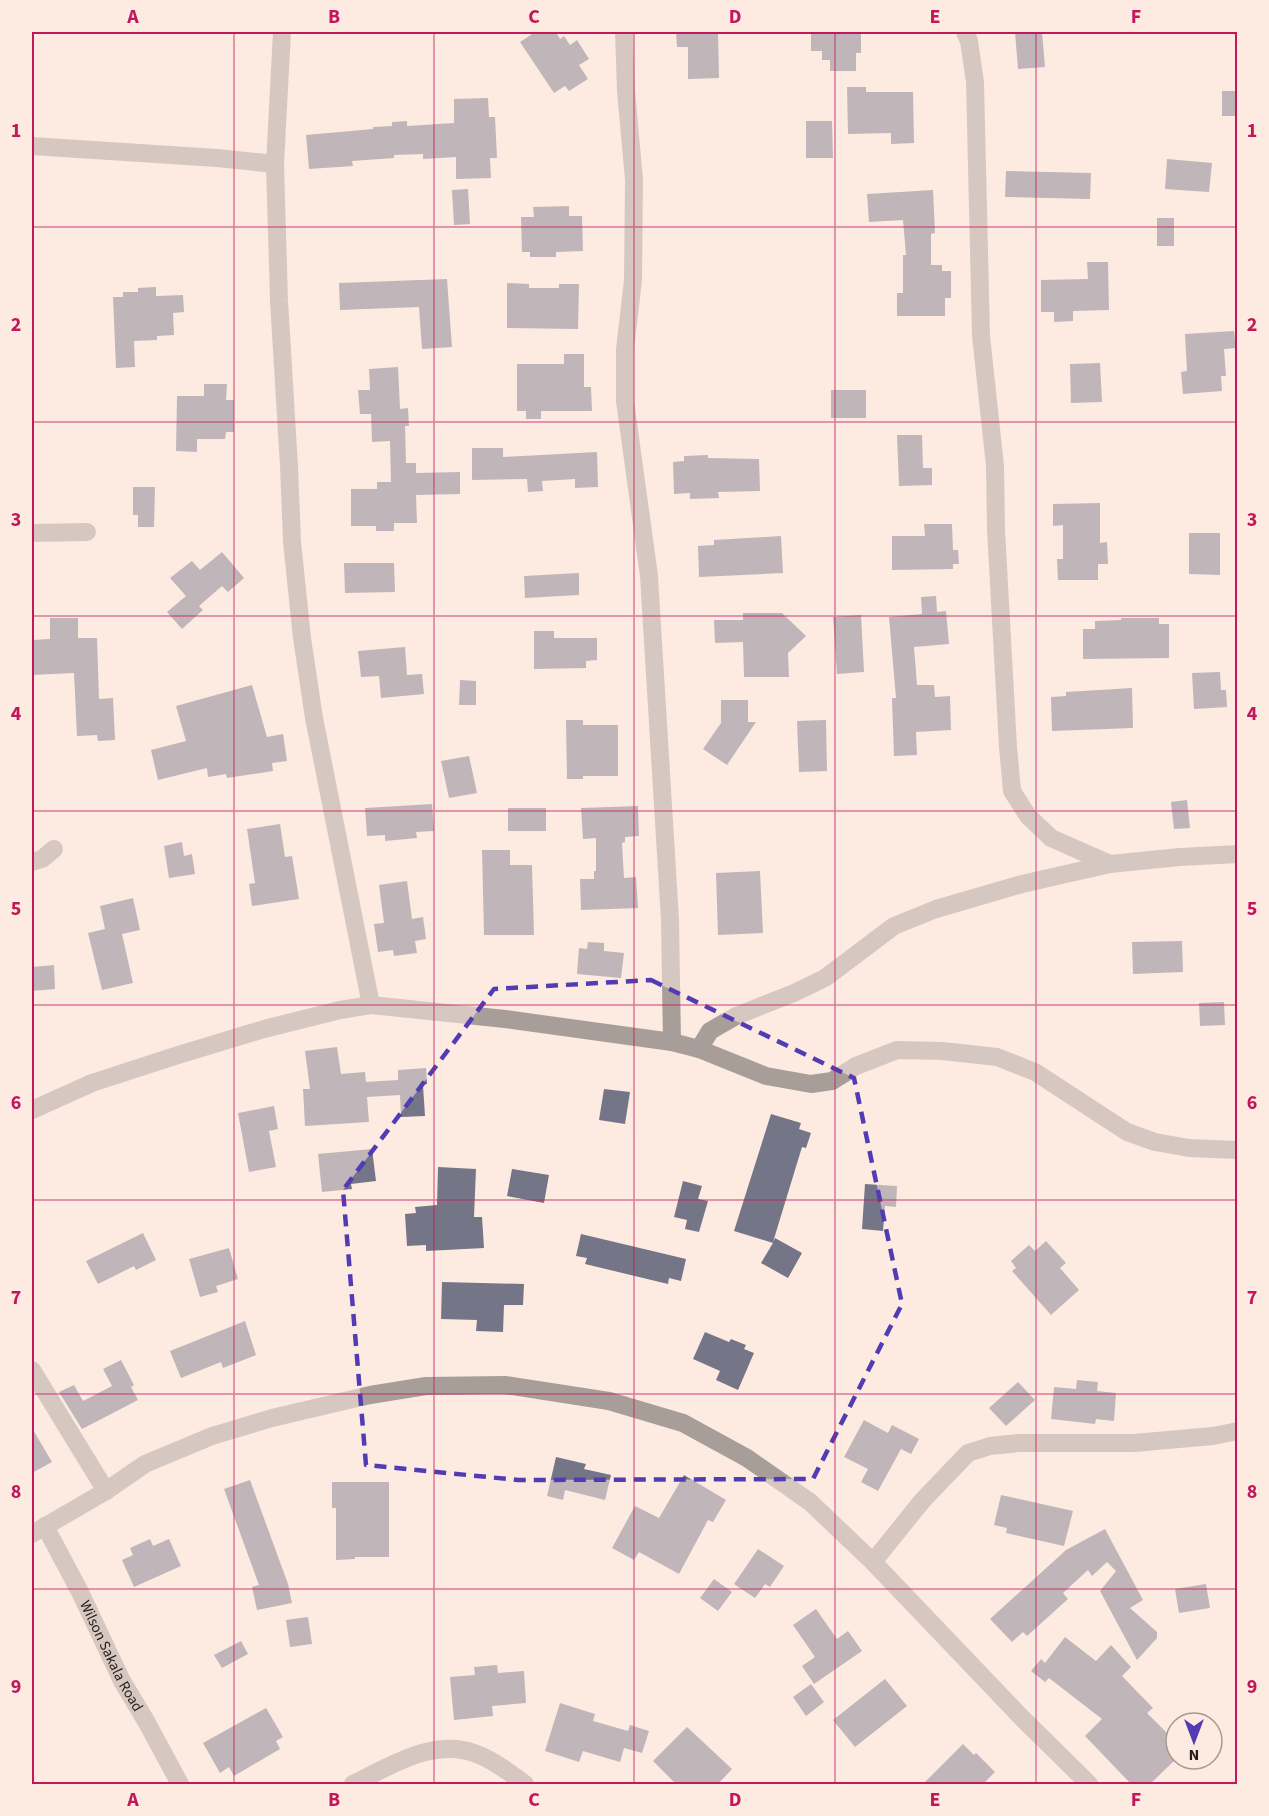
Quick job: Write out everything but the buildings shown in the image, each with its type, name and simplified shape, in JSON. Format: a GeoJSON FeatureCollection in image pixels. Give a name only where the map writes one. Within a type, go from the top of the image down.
{"type":"FeatureCollection","features":[{"type":"Feature","properties":{"kind":"street"},"geometry":{"type":"LineString","coordinates":[[282,32],[275,164],[279,301],[292,542],[302,638],[314,718],[371,1005]]}},
{"type":"Feature","properties":{"kind":"street"},"geometry":{"type":"LineString","coordinates":[[624,32],[626,91],[634,180],[633,280],[625,349],[625,401],[649,576],[670,920],[672,1042]]}},
{"type":"Feature","properties":{"kind":"street"},"geometry":{"type":"LineString","coordinates":[[965,32],[969,41],[975,82],[981,336],[995,466],[1006,725],[1012,791],[1028,816],[1050,838],[1110,864]]}},
{"type":"Feature","properties":{"kind":"street"},"geometry":{"type":"LineString","coordinates":[[32,146],[275,164]]}},
{"type":"Feature","properties":{"kind":"street"},"geometry":{"type":"LineString","coordinates":[[32,533],[87,532]]}},
{"type":"Feature","properties":{"kind":"street"},"geometry":{"type":"LineString","coordinates":[[32,862],[42,859],[54,849]]}},
{"type":"Feature","properties":{"kind":"street"},"geometry":{"type":"LineString","coordinates":[[699,1049],[710,1031],[736,1016],[825,978],[894,926],[936,909],[1022,884],[1110,864],[1238,854]]}},
{"type":"Feature","properties":{"kind":"street"},"geometry":{"type":"LineString","coordinates":[[32,1110],[92,1083],[175,1056],[275,1026],[371,1005],[505,1019],[672,1042],[699,1049],[766,1076],[811,1084],[832,1081],[856,1066],[897,1050],[942,1051],[997,1057],[1035,1072],[1127,1132],[1155,1142],[1190,1148],[1238,1150]]}},
{"type":"Feature","properties":{"kind":"street"},"geometry":{"type":"LineString","coordinates":[[32,1370],[106,1491]]}},
{"type":"Feature","properties":{"kind":"street"},"geometry":{"type":"LineString","coordinates":[[38,1530],[106,1491],[145,1464],[212,1436],[272,1418],[370,1395],[426,1386],[505,1384],[609,1401],[683,1423],[747,1458],[810,1502],[873,1562],[1014,1711],[1089,1785]]}},
{"type":"Feature","properties":{"kind":"street"},"geometry":{"type":"LineString","coordinates":[[873,1562],[921,1502],[968,1453],[990,1446],[1019,1443],[1134,1443],[1213,1436],[1238,1431]]}},
{"type":"Feature","properties":{"kind":"street","name":"Wilson Sakala Road"},"geometry":{"type":"LineString","coordinates":[[38,1530],[80,1592],[122,1681],[180,1785]]}},
{"type":"Feature","properties":{"kind":"street"},"geometry":{"type":"LineString","coordinates":[[353,1785],[419,1753],[451,1749],[475,1753],[506,1770],[525,1785]]}},
{"type":"Feature","properties":{"kind":"highlighted area"},"geometry":{"type":"Polygon","coordinates":[[[651,980],[854,1078],[902,1304],[813,1479],[518,1480],[366,1465],[343,1190],[494,989],[651,980]]]}}]}
